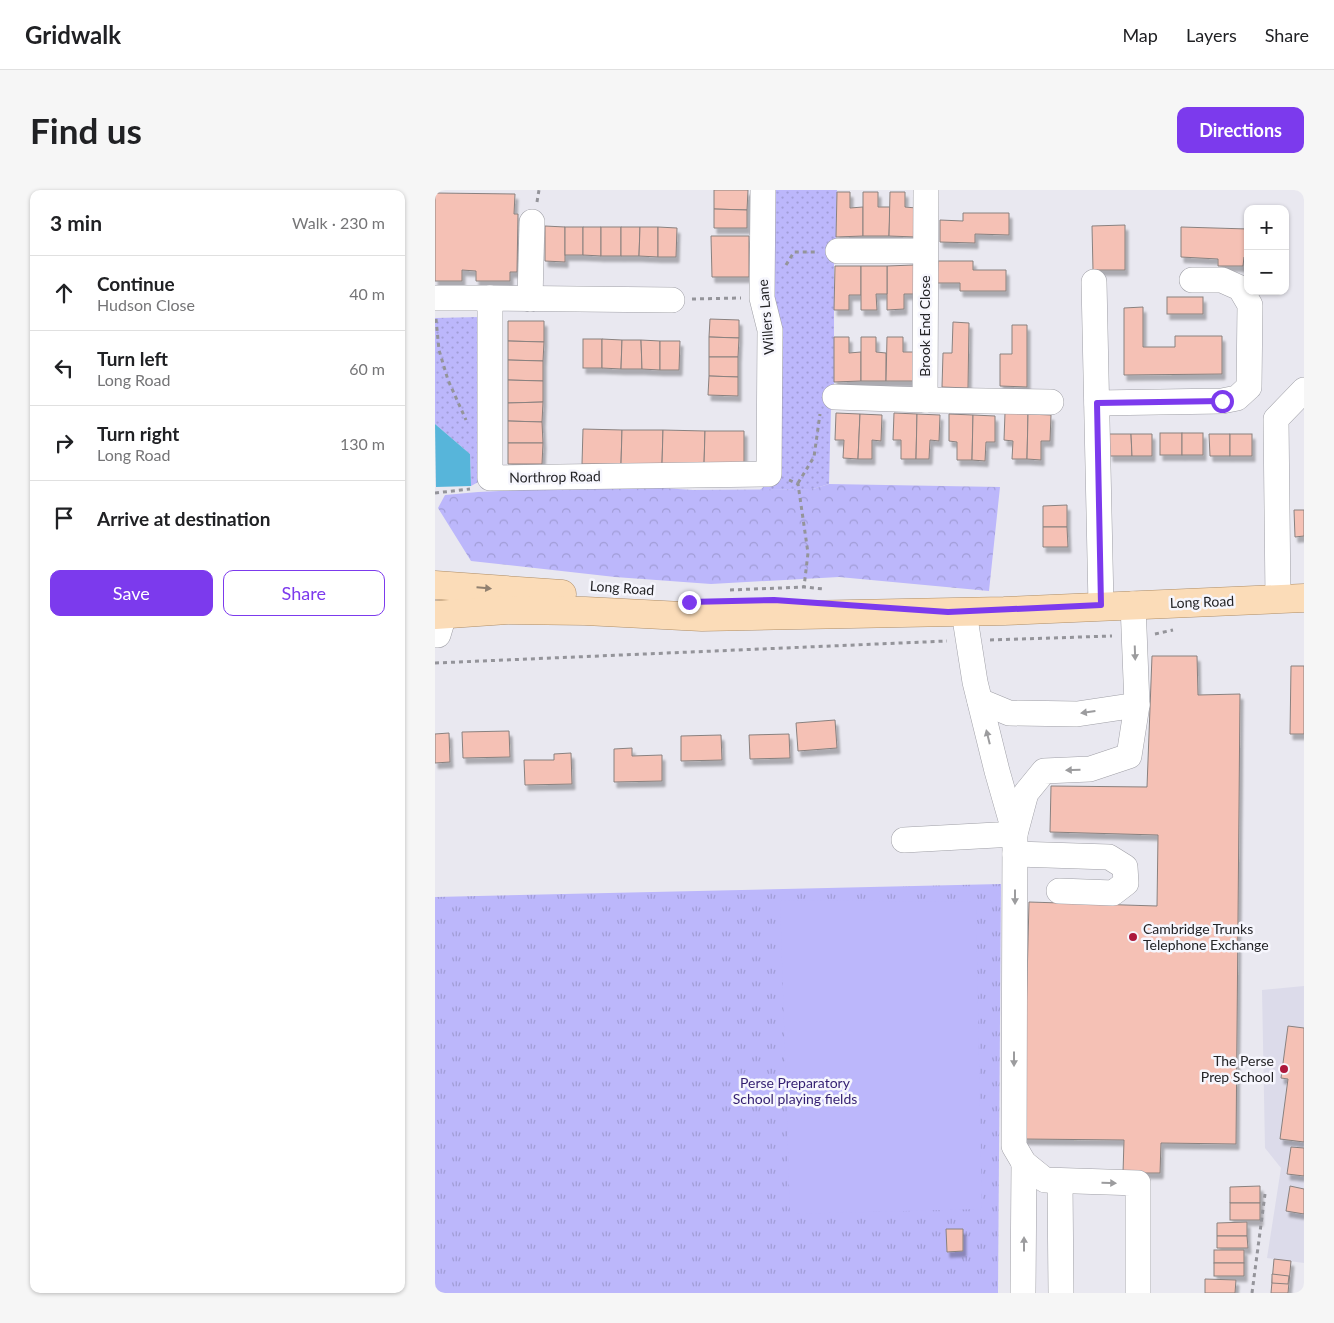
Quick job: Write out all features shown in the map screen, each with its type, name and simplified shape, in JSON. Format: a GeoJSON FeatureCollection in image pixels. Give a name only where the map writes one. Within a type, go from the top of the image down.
{"type":"FeatureCollection","features":[{"type":"Feature","properties":{"kind":"main road","name":"Long Road"},"geometry":{"type":"LineString","coordinates":[[435,585],[689,602],[774,600],[956,612]]}},
{"type":"Feature","properties":{"kind":"main road","name":"Long Road"},"geometry":{"type":"LineString","coordinates":[[438,622],[507,610],[585,611],[702,617],[956,612],[1291,599]]}},
{"type":"Feature","properties":{"kind":"street","name":"Willers Lane"},"geometry":{"type":"LineString","coordinates":[[763,190],[763,298],[770,330],[769,474]]}},
{"type":"Feature","properties":{"kind":"street","name":"Brook End Close"},"geometry":{"type":"LineString","coordinates":[[925,400],[926,190]]}},
{"type":"Feature","properties":{"kind":"street"},"geometry":{"type":"LineString","coordinates":[[530,299],[531,222]]}},
{"type":"Feature","properties":{"kind":"street"},"geometry":{"type":"LineString","coordinates":[[838,251],[925,251]]}},
{"type":"Feature","properties":{"kind":"street"},"geometry":{"type":"LineString","coordinates":[[1097,403],[1222,401],[1237,398],[1249,387],[1250,305],[1240,288],[1223,280],[1192,280]]}},
{"type":"Feature","properties":{"kind":"street"},"geometry":{"type":"LineString","coordinates":[[1094,282],[1101,605]]}},
{"type":"Feature","properties":{"kind":"street"},"geometry":{"type":"LineString","coordinates":[[435,298],[672,300]]}},
{"type":"Feature","properties":{"kind":"street","name":"Northrop Road"},"geometry":{"type":"LineString","coordinates":[[490,298],[490,478],[769,474]]}},
{"type":"Feature","properties":{"kind":"street"},"geometry":{"type":"LineString","coordinates":[[1291,599],[1277,419],[1304,390]]}},
{"type":"Feature","properties":{"kind":"street"},"geometry":{"type":"LineString","coordinates":[[835,397],[1051,402]]}},
{"type":"Feature","properties":{"kind":"street"},"geometry":{"type":"LineString","coordinates":[[997,771],[1090,769],[1129,756],[1137,705],[1133,604]]}},
{"type":"Feature","properties":{"kind":"street"},"geometry":{"type":"LineString","coordinates":[[956,612],[968,640],[980,701],[1015,844]]}},
{"type":"Feature","properties":{"kind":"street"},"geometry":{"type":"LineString","coordinates":[[980,701],[1009,713],[1077,714],[1137,705]]}},
{"type":"Feature","properties":{"kind":"street"},"geometry":{"type":"LineString","coordinates":[[1044,771],[1026,793],[1015,844],[1014,1146],[1024,1162],[1045,1180],[1060,1182],[1138,1183],[1137,1293]]}},
{"type":"Feature","properties":{"kind":"street"},"geometry":{"type":"LineString","coordinates":[[904,840],[1015,844],[1109,857],[1125,866],[1126,883],[1113,893],[1059,891]]}},
{"type":"Feature","properties":{"kind":"street"},"geometry":{"type":"LineString","coordinates":[[1023,1293],[1024,1162]]}},
{"type":"Feature","properties":{"kind":"street"},"geometry":{"type":"LineString","coordinates":[[1060,1182],[1061,1293]]}},
{"type":"Feature","properties":{"kind":"path"},"geometry":{"type":"LineString","coordinates":[[784,268],[794,252],[838,251]]}},
{"type":"Feature","properties":{"kind":"path"},"geometry":{"type":"LineString","coordinates":[[672,300],[763,298]]}},
{"type":"Feature","properties":{"kind":"path"},"geometry":{"type":"LineString","coordinates":[[435,311],[439,350],[448,380],[466,420]]}},
{"type":"Feature","properties":{"kind":"path"},"geometry":{"type":"LineString","coordinates":[[804,587],[808,553],[798,484],[814,457],[821,405],[835,397]]}},
{"type":"Feature","properties":{"kind":"path"},"geometry":{"type":"LineString","coordinates":[[769,474],[798,484]]}},
{"type":"Feature","properties":{"kind":"path"},"geometry":{"type":"LineString","coordinates":[[435,493],[477,488],[490,478]]}},
{"type":"Feature","properties":{"kind":"path"},"geometry":{"type":"LineString","coordinates":[[727,590],[804,587],[824,589]]}},
{"type":"Feature","properties":{"kind":"path"},"geometry":{"type":"LineString","coordinates":[[435,663],[968,640]]}},
{"type":"Feature","properties":{"kind":"path"},"geometry":{"type":"LineString","coordinates":[[1252,1293],[1265,1194]]}},
{"type":"Feature","properties":{"kind":"shaded area","name":"The Perse Prep School"},"geometry":{"type":"Polygon","coordinates":[[[1304,986],[1304,1263],[1267,1258],[1281,1168],[1265,1148],[1262,990],[1304,986]]]}},
{"type":"Feature","properties":{"kind":"green space"},"geometry":{"type":"Polygon","coordinates":[[[770,190],[837,190],[834,257],[834,392],[831,407],[829,484],[813,489],[760,490],[770,481],[770,190]]]}},
{"type":"Feature","properties":{"kind":"green space"},"geometry":{"type":"Polygon","coordinates":[[[480,317],[482,480],[471,486],[470,454],[435,424],[435,318],[480,317]]]}},
{"type":"Feature","properties":{"kind":"green space"},"geometry":{"type":"Polygon","coordinates":[[[829,484],[1000,487],[989,591],[839,577],[711,584],[615,577],[471,561],[438,508],[445,495],[478,492],[584,487],[647,487],[693,490],[813,489],[829,484]]]}},
{"type":"Feature","properties":{"kind":"green space","name":"Perse Preparatory School playing fields"},"geometry":{"type":"Polygon","coordinates":[[[1001,884],[998,1293],[435,1293],[435,897],[1001,884]]]}},
{"type":"Feature","properties":{"kind":"green space"},"geometry":{"type":"Polygon","coordinates":[[[780,900],[976,902],[982,1209],[790,1214],[780,900]]]}},
{"type":"Feature","properties":{"kind":"water"},"geometry":{"type":"Polygon","coordinates":[[[435,424],[470,454],[471,486],[436,487],[435,424]]]}},
{"type":"Feature","properties":{"kind":"building"},"geometry":{"type":"Polygon","coordinates":[[[714,190],[748,190],[747,210],[714,209],[714,190]]]}},
{"type":"Feature","properties":{"kind":"building"},"geometry":{"type":"Polygon","coordinates":[[[837,192],[850,192],[850,208],[863,207],[863,236],[836,237],[837,192]]]}},
{"type":"Feature","properties":{"kind":"building"},"geometry":{"type":"Polygon","coordinates":[[[863,192],[878,192],[878,207],[890,207],[889,236],[863,236],[863,192]]]}},
{"type":"Feature","properties":{"kind":"building"},"geometry":{"type":"Polygon","coordinates":[[[890,192],[905,192],[905,207],[916,208],[916,237],[889,236],[890,192]]]}},
{"type":"Feature","properties":{"kind":"building"},"geometry":{"type":"Polygon","coordinates":[[[435,193],[515,194],[514,214],[518,214],[517,272],[510,272],[510,281],[476,281],[476,271],[462,270],[462,281],[435,281],[435,193]]]}},
{"type":"Feature","properties":{"kind":"building"},"geometry":{"type":"Polygon","coordinates":[[[714,209],[747,210],[747,228],[714,228],[714,209]]]}},
{"type":"Feature","properties":{"kind":"building"},"geometry":{"type":"Polygon","coordinates":[[[963,213],[1009,213],[1009,235],[975,234],[975,243],[940,242],[940,220],[963,221],[963,213]]]}},
{"type":"Feature","properties":{"kind":"building"},"geometry":{"type":"Polygon","coordinates":[[[1125,225],[1125,270],[1093,270],[1092,226],[1125,225]]]}},
{"type":"Feature","properties":{"kind":"building"},"geometry":{"type":"Polygon","coordinates":[[[545,226],[565,227],[565,262],[545,261],[545,226]]]}},
{"type":"Feature","properties":{"kind":"building"},"geometry":{"type":"Polygon","coordinates":[[[565,227],[583,227],[583,255],[565,255],[565,227]]]}},
{"type":"Feature","properties":{"kind":"building"},"geometry":{"type":"Polygon","coordinates":[[[583,227],[601,227],[601,256],[583,255],[583,227]]]}},
{"type":"Feature","properties":{"kind":"building"},"geometry":{"type":"Polygon","coordinates":[[[601,227],[621,227],[621,256],[601,256],[601,227]]]}},
{"type":"Feature","properties":{"kind":"building"},"geometry":{"type":"Polygon","coordinates":[[[621,227],[640,227],[639,256],[621,256],[621,227]]]}},
{"type":"Feature","properties":{"kind":"building"},"geometry":{"type":"Polygon","coordinates":[[[640,227],[658,227],[658,257],[639,256],[640,227]]]}},
{"type":"Feature","properties":{"kind":"building"},"geometry":{"type":"Polygon","coordinates":[[[658,227],[677,228],[676,257],[658,257],[658,227]]]}},
{"type":"Feature","properties":{"kind":"building"},"geometry":{"type":"Polygon","coordinates":[[[1181,227],[1244,229],[1243,266],[1218,266],[1218,259],[1181,257],[1181,227]]]}},
{"type":"Feature","properties":{"kind":"building"},"geometry":{"type":"Polygon","coordinates":[[[711,236],[749,236],[749,277],[712,277],[711,236]]]}},
{"type":"Feature","properties":{"kind":"building"},"geometry":{"type":"Polygon","coordinates":[[[938,261],[973,261],[973,270],[1006,270],[1006,291],[960,291],[960,283],[937,283],[938,261]]]}},
{"type":"Feature","properties":{"kind":"building"},"geometry":{"type":"Polygon","coordinates":[[[914,265],[914,294],[904,294],[904,309],[887,310],[887,266],[914,265]]]}},
{"type":"Feature","properties":{"kind":"building"},"geometry":{"type":"Polygon","coordinates":[[[835,266],[861,266],[861,295],[849,295],[849,310],[834,310],[835,266]]]}},
{"type":"Feature","properties":{"kind":"building"},"geometry":{"type":"Polygon","coordinates":[[[861,266],[887,266],[887,294],[876,294],[877,310],[861,310],[861,266]]]}},
{"type":"Feature","properties":{"kind":"building"},"geometry":{"type":"Polygon","coordinates":[[[1167,297],[1203,297],[1203,314],[1167,314],[1167,297]]]}},
{"type":"Feature","properties":{"kind":"building"},"geometry":{"type":"Polygon","coordinates":[[[1143,307],[1143,347],[1175,347],[1175,336],[1222,336],[1222,374],[1124,375],[1124,308],[1143,307]]]}},
{"type":"Feature","properties":{"kind":"building"},"geometry":{"type":"Polygon","coordinates":[[[710,319],[739,320],[739,338],[709,337],[710,319]]]}},
{"type":"Feature","properties":{"kind":"building"},"geometry":{"type":"Polygon","coordinates":[[[508,321],[544,321],[544,342],[508,341],[508,321]]]}},
{"type":"Feature","properties":{"kind":"building"},"geometry":{"type":"Polygon","coordinates":[[[953,322],[969,323],[968,388],[942,387],[943,353],[952,353],[953,322]]]}},
{"type":"Feature","properties":{"kind":"building"},"geometry":{"type":"Polygon","coordinates":[[[1012,325],[1027,325],[1027,387],[1000,386],[1000,354],[1012,354],[1012,325]]]}},
{"type":"Feature","properties":{"kind":"building"},"geometry":{"type":"Polygon","coordinates":[[[709,337],[739,338],[738,357],[709,357],[709,337]]]}},
{"type":"Feature","properties":{"kind":"building"},"geometry":{"type":"Polygon","coordinates":[[[834,337],[849,337],[849,353],[861,352],[861,381],[834,382],[834,337]]]}},
{"type":"Feature","properties":{"kind":"building"},"geometry":{"type":"Polygon","coordinates":[[[861,337],[876,337],[876,352],[886,353],[886,381],[861,381],[861,337]]]}},
{"type":"Feature","properties":{"kind":"building"},"geometry":{"type":"Polygon","coordinates":[[[887,337],[903,337],[903,352],[914,352],[914,381],[886,381],[887,337]]]}},
{"type":"Feature","properties":{"kind":"building"},"geometry":{"type":"Polygon","coordinates":[[[583,339],[602,339],[602,368],[583,368],[583,339]]]}},
{"type":"Feature","properties":{"kind":"building"},"geometry":{"type":"Polygon","coordinates":[[[602,339],[622,340],[621,369],[602,368],[602,339]]]}},
{"type":"Feature","properties":{"kind":"building"},"geometry":{"type":"Polygon","coordinates":[[[622,340],[641,340],[642,369],[621,369],[622,340]]]}},
{"type":"Feature","properties":{"kind":"building"},"geometry":{"type":"Polygon","coordinates":[[[641,340],[660,341],[660,370],[642,369],[641,340]]]}},
{"type":"Feature","properties":{"kind":"building"},"geometry":{"type":"Polygon","coordinates":[[[508,341],[544,342],[543,361],[508,360],[508,341]]]}},
{"type":"Feature","properties":{"kind":"building"},"geometry":{"type":"Polygon","coordinates":[[[660,341],[680,341],[679,370],[660,370],[660,341]]]}},
{"type":"Feature","properties":{"kind":"building"},"geometry":{"type":"Polygon","coordinates":[[[709,357],[738,357],[738,377],[709,376],[709,357]]]}},
{"type":"Feature","properties":{"kind":"building"},"geometry":{"type":"Polygon","coordinates":[[[508,360],[543,361],[543,381],[508,380],[508,360]]]}},
{"type":"Feature","properties":{"kind":"building"},"geometry":{"type":"Polygon","coordinates":[[[709,376],[738,377],[738,396],[708,395],[709,376]]]}},
{"type":"Feature","properties":{"kind":"building"},"geometry":{"type":"Polygon","coordinates":[[[508,380],[543,381],[543,402],[508,403],[508,380]]]}},
{"type":"Feature","properties":{"kind":"building"},"geometry":{"type":"Polygon","coordinates":[[[543,402],[542,422],[508,421],[508,403],[543,402]]]}},
{"type":"Feature","properties":{"kind":"building"},"geometry":{"type":"Polygon","coordinates":[[[836,413],[860,414],[858,459],[843,458],[844,440],[835,440],[836,413]]]}},
{"type":"Feature","properties":{"kind":"building"},"geometry":{"type":"Polygon","coordinates":[[[894,413],[917,414],[916,459],[901,459],[901,440],[893,440],[894,413]]]}},
{"type":"Feature","properties":{"kind":"building"},"geometry":{"type":"Polygon","coordinates":[[[1005,413],[1028,414],[1027,459],[1012,459],[1013,441],[1004,440],[1005,413]]]}},
{"type":"Feature","properties":{"kind":"building"},"geometry":{"type":"Polygon","coordinates":[[[860,414],[882,415],[881,441],[872,440],[872,459],[858,459],[860,414]]]}},
{"type":"Feature","properties":{"kind":"building"},"geometry":{"type":"Polygon","coordinates":[[[917,414],[940,415],[939,441],[930,440],[929,459],[916,459],[917,414]]]}},
{"type":"Feature","properties":{"kind":"building"},"geometry":{"type":"Polygon","coordinates":[[[949,414],[973,415],[972,460],[957,460],[957,442],[949,441],[949,414]]]}},
{"type":"Feature","properties":{"kind":"building"},"geometry":{"type":"Polygon","coordinates":[[[1028,414],[1051,415],[1050,441],[1041,441],[1041,460],[1027,459],[1028,414]]]}},
{"type":"Feature","properties":{"kind":"building"},"geometry":{"type":"Polygon","coordinates":[[[973,415],[995,416],[995,442],[986,442],[985,461],[972,460],[973,415]]]}},
{"type":"Feature","properties":{"kind":"building"},"geometry":{"type":"Polygon","coordinates":[[[508,421],[542,422],[543,443],[508,443],[508,421]]]}},
{"type":"Feature","properties":{"kind":"building"},"geometry":{"type":"Polygon","coordinates":[[[583,429],[622,430],[621,464],[582,464],[583,429]]]}},
{"type":"Feature","properties":{"kind":"building"},"geometry":{"type":"Polygon","coordinates":[[[622,430],[663,430],[662,464],[621,464],[622,430]]]}},
{"type":"Feature","properties":{"kind":"building"},"geometry":{"type":"Polygon","coordinates":[[[663,430],[705,431],[704,465],[662,464],[663,430]]]}},
{"type":"Feature","properties":{"kind":"building"},"geometry":{"type":"Polygon","coordinates":[[[705,431],[744,431],[744,465],[704,465],[705,431]]]}},
{"type":"Feature","properties":{"kind":"building"},"geometry":{"type":"Polygon","coordinates":[[[1160,433],[1182,433],[1182,455],[1160,455],[1160,433]]]}},
{"type":"Feature","properties":{"kind":"building"},"geometry":{"type":"Polygon","coordinates":[[[1182,433],[1203,433],[1203,455],[1182,455],[1182,433]]]}},
{"type":"Feature","properties":{"kind":"building"},"geometry":{"type":"Polygon","coordinates":[[[1109,434],[1131,434],[1132,456],[1110,456],[1109,434]]]}},
{"type":"Feature","properties":{"kind":"building"},"geometry":{"type":"Polygon","coordinates":[[[1131,434],[1152,434],[1152,456],[1132,456],[1131,434]]]}},
{"type":"Feature","properties":{"kind":"building"},"geometry":{"type":"Polygon","coordinates":[[[1209,434],[1230,434],[1230,456],[1210,456],[1209,434]]]}},
{"type":"Feature","properties":{"kind":"building"},"geometry":{"type":"Polygon","coordinates":[[[1230,434],[1252,434],[1252,456],[1230,456],[1230,434]]]}},
{"type":"Feature","properties":{"kind":"building"},"geometry":{"type":"Polygon","coordinates":[[[508,443],[543,443],[542,464],[508,464],[508,443]]]}},
{"type":"Feature","properties":{"kind":"building"},"geometry":{"type":"Polygon","coordinates":[[[1067,505],[1067,527],[1043,527],[1043,506],[1067,505]]]}},
{"type":"Feature","properties":{"kind":"building"},"geometry":{"type":"Polygon","coordinates":[[[1294,510],[1304,510],[1304,536],[1295,537],[1294,510]]]}},
{"type":"Feature","properties":{"kind":"building"},"geometry":{"type":"Polygon","coordinates":[[[1043,527],[1067,527],[1068,547],[1043,547],[1043,527]]]}},
{"type":"Feature","properties":{"kind":"building","name":"Cambridge Trunks Telephone Exchange"},"geometry":{"type":"Polygon","coordinates":[[[1152,656],[1197,656],[1198,695],[1240,694],[1236,1144],[1161,1143],[1160,1173],[1123,1173],[1124,1140],[1023,1139],[1029,902],[1157,906],[1158,835],[1050,832],[1051,786],[1147,787],[1152,656]]]}},
{"type":"Feature","properties":{"kind":"building"},"geometry":{"type":"Polygon","coordinates":[[[1291,666],[1304,666],[1304,734],[1290,734],[1291,666]]]}},
{"type":"Feature","properties":{"kind":"building"},"geometry":{"type":"Polygon","coordinates":[[[835,720],[837,748],[798,751],[796,723],[835,720]]]}},
{"type":"Feature","properties":{"kind":"building"},"geometry":{"type":"Polygon","coordinates":[[[509,731],[510,757],[463,758],[462,732],[509,731]]]}},
{"type":"Feature","properties":{"kind":"building"},"geometry":{"type":"Polygon","coordinates":[[[449,733],[450,762],[435,763],[435,734],[449,733]]]}},
{"type":"Feature","properties":{"kind":"building"},"geometry":{"type":"Polygon","coordinates":[[[789,734],[790,758],[750,759],[749,735],[789,734]]]}},
{"type":"Feature","properties":{"kind":"building"},"geometry":{"type":"Polygon","coordinates":[[[721,735],[722,760],[681,761],[681,736],[721,735]]]}},
{"type":"Feature","properties":{"kind":"building"},"geometry":{"type":"Polygon","coordinates":[[[632,748],[632,756],[662,755],[662,781],[614,782],[614,749],[632,748]]]}},
{"type":"Feature","properties":{"kind":"building"},"geometry":{"type":"Polygon","coordinates":[[[571,753],[572,784],[525,785],[524,760],[554,760],[554,754],[571,753]]]}},
{"type":"Feature","properties":{"kind":"building"},"geometry":{"type":"Polygon","coordinates":[[[1288,1026],[1304,1028],[1304,1142],[1280,1139],[1288,1079],[1281,1078],[1288,1026]]]}},
{"type":"Feature","properties":{"kind":"building"},"geometry":{"type":"Polygon","coordinates":[[[1291,1147],[1304,1148],[1304,1176],[1287,1174],[1291,1147]]]}},
{"type":"Feature","properties":{"kind":"building"},"geometry":{"type":"Polygon","coordinates":[[[1260,1186],[1260,1203],[1230,1203],[1230,1187],[1260,1186]]]}},
{"type":"Feature","properties":{"kind":"building"},"geometry":{"type":"Polygon","coordinates":[[[1290,1186],[1304,1189],[1304,1214],[1286,1211],[1290,1186]]]}},
{"type":"Feature","properties":{"kind":"building"},"geometry":{"type":"Polygon","coordinates":[[[1230,1203],[1260,1203],[1260,1220],[1230,1220],[1230,1203]]]}},
{"type":"Feature","properties":{"kind":"building"},"geometry":{"type":"Polygon","coordinates":[[[1247,1222],[1247,1236],[1217,1236],[1217,1223],[1247,1222]]]}},
{"type":"Feature","properties":{"kind":"building"},"geometry":{"type":"Polygon","coordinates":[[[946,1229],[963,1229],[963,1251],[947,1252],[946,1229]]]}},
{"type":"Feature","properties":{"kind":"building"},"geometry":{"type":"Polygon","coordinates":[[[1217,1236],[1247,1236],[1248,1248],[1217,1248],[1217,1236]]]}},
{"type":"Feature","properties":{"kind":"building"},"geometry":{"type":"Polygon","coordinates":[[[1214,1250],[1244,1250],[1244,1263],[1214,1263],[1214,1250]]]}},
{"type":"Feature","properties":{"kind":"building"},"geometry":{"type":"Polygon","coordinates":[[[1274,1259],[1291,1261],[1288,1293],[1271,1293],[1274,1259]]]}},
{"type":"Feature","properties":{"kind":"building"},"geometry":{"type":"Polygon","coordinates":[[[1214,1263],[1244,1263],[1244,1276],[1214,1276],[1214,1263]]]}},
{"type":"Feature","properties":{"kind":"building"},"geometry":{"type":"Polygon","coordinates":[[[1272,1274],[1289,1276],[1288,1284],[1272,1283],[1272,1274]]]}},
{"type":"Feature","properties":{"kind":"building"},"geometry":{"type":"Polygon","coordinates":[[[1205,1279],[1236,1280],[1235,1293],[1205,1293],[1205,1279]]]}},
{"type":"Feature","properties":{"kind":"place","name":"Cambridge Trunks Telephone Exchange"},"geometry":{"type":"Point","coordinates":[1133,937]}},
{"type":"Feature","properties":{"kind":"place","name":"The Perse Prep School"},"geometry":{"type":"Point","coordinates":[1284,1069]}},
{"type":"Feature","properties":{"kind":"route"},"geometry":{"type":"LineString","coordinates":[[689,602],[774,600],[948,612],[1101,605],[1097,403],[1222,401]]}}]}
